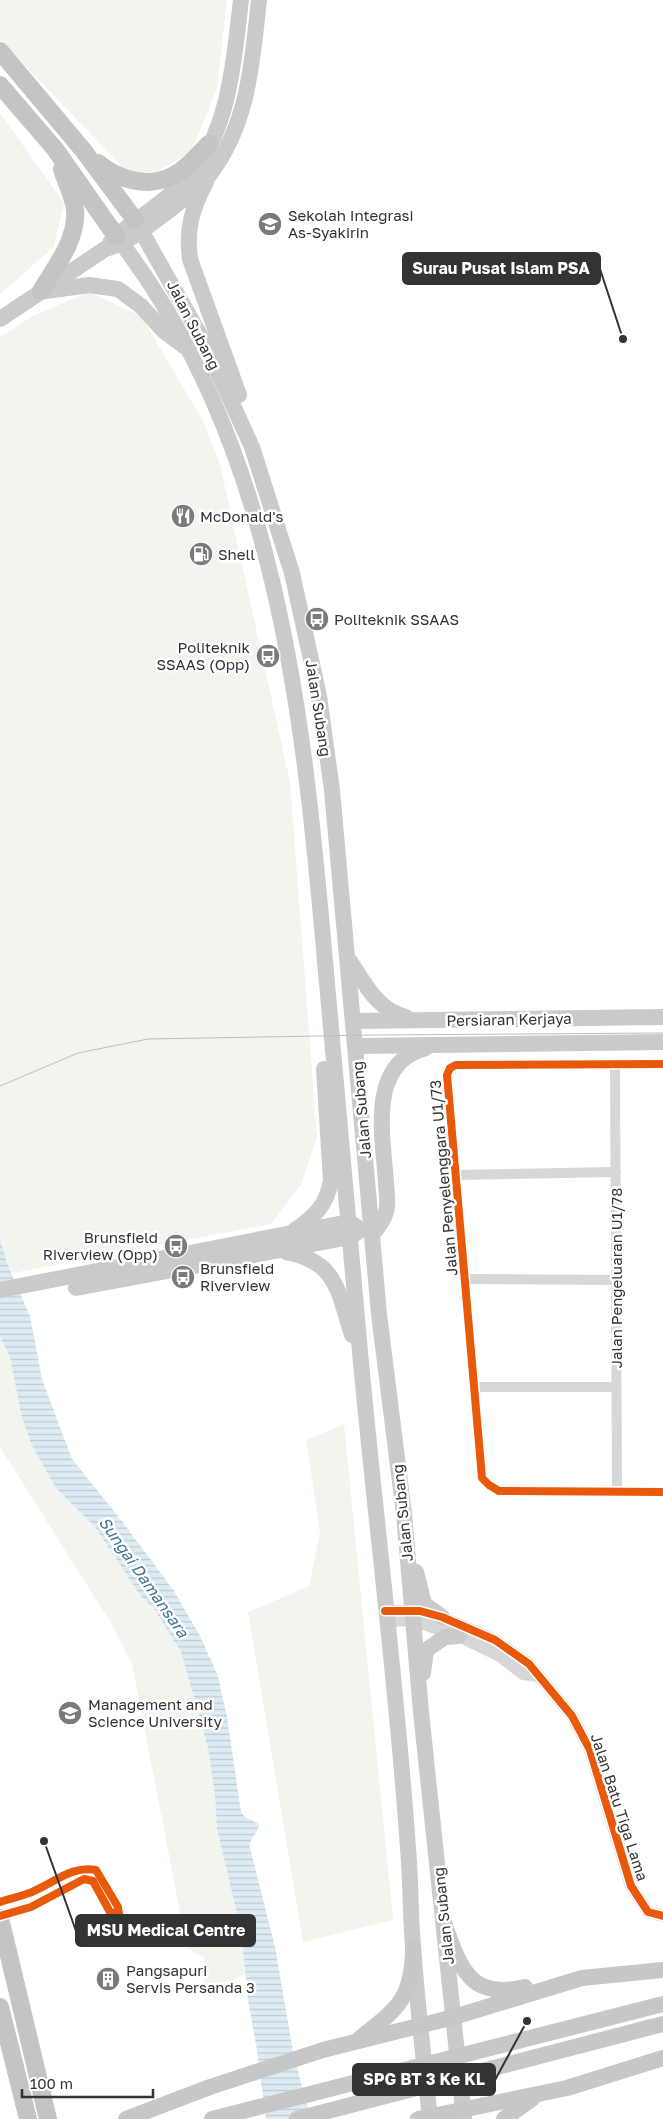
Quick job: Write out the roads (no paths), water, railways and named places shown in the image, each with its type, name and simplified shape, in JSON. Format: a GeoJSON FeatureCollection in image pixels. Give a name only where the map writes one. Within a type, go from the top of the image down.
{"type":"FeatureCollection","features":[{"type":"Feature","properties":{"kind":"highway"},"geometry":{"type":"LineString","coordinates":[[0,51],[82,150],[139,226]]}},
{"type":"Feature","properties":{"kind":"highway"},"geometry":{"type":"LineString","coordinates":[[0,85],[54,149],[115,243]]}},
{"type":"Feature","properties":{"kind":"highway"},"geometry":{"type":"LineString","coordinates":[[82,150],[104,168],[117,175],[127,180],[144,182],[173,176],[209,144]]}},
{"type":"Feature","properties":{"kind":"highway"},"geometry":{"type":"LineString","coordinates":[[41,291],[68,244],[75,219],[71,195],[54,149]]}},
{"type":"Feature","properties":{"kind":"highway"},"geometry":{"type":"LineString","coordinates":[[0,1917],[48,2119]]}},
{"type":"Feature","properties":{"kind":"highway"},"geometry":{"type":"LineString","coordinates":[[444,1923],[464,1970],[481,1987],[511,1990],[582,1978],[663,1970]]}},
{"type":"Feature","properties":{"kind":"highway"},"geometry":{"type":"LineString","coordinates":[[353,2044],[385,2020],[406,1994],[413,1972],[413,1947]]}},
{"type":"Feature","properties":{"kind":"highway"},"geometry":{"type":"LineString","coordinates":[[126,2119],[210,2087],[323,2050],[422,2034],[454,2017],[582,1978]]}},
{"type":"Feature","properties":{"kind":"highway"},"geometry":{"type":"LineString","coordinates":[[212,2119],[663,2004]]}},
{"type":"Feature","properties":{"kind":"highway"},"geometry":{"type":"LineString","coordinates":[[0,2007],[28,2119]]}},
{"type":"Feature","properties":{"kind":"highway"},"geometry":{"type":"LineString","coordinates":[[297,2119],[663,2024]]}},
{"type":"Feature","properties":{"kind":"highway"},"geometry":{"type":"LineString","coordinates":[[426,2118],[463,2114],[567,2088],[663,2058]]}},
{"type":"Feature","properties":{"kind":"highway"},"geometry":{"type":"LineString","coordinates":[[504,2119],[537,2095]]}},
{"type":"Feature","properties":{"kind":"main road"},"geometry":{"type":"LineString","coordinates":[[139,226],[188,177],[209,144],[226,103],[233,65],[240,0]]}},
{"type":"Feature","properties":{"kind":"main road"},"geometry":{"type":"LineString","coordinates":[[252,448],[238,390],[190,259],[188,243],[189,222],[209,175],[234,137],[244,107],[252,66],[259,0]]}},
{"type":"Feature","properties":{"kind":"main road"},"geometry":{"type":"LineString","coordinates":[[0,319],[115,243],[209,175]]}},
{"type":"Feature","properties":{"kind":"main road","name":"Jalan Subang"},"geometry":{"type":"LineString","coordinates":[[139,226],[204,342],[252,448],[292,573],[319,696],[332,790],[348,958],[348,1028],[356,1046],[370,1210],[358,1231]]}},
{"type":"Feature","properties":{"kind":"main road","name":"Jalan Subang"},"geometry":{"type":"LineString","coordinates":[[115,243],[163,304],[190,350],[228,438],[258,530],[281,616],[298,703],[307,772],[335,1070],[358,1231],[361,1361],[408,1849],[413,1947],[428,2097],[426,2118]]}},
{"type":"Feature","properties":{"kind":"main road"},"geometry":{"type":"LineString","coordinates":[[41,291],[89,285],[118,289],[141,306],[164,331],[190,350]]}},
{"type":"Feature","properties":{"kind":"main road"},"geometry":{"type":"LineString","coordinates":[[348,958],[366,986],[385,1009],[423,1021]]}},
{"type":"Feature","properties":{"kind":"main road"},"geometry":{"type":"LineString","coordinates":[[289,1234],[320,1210],[328,1195],[330,1181],[321,1015],[322,1000],[327,980]]}},
{"type":"Feature","properties":{"kind":"main road"},"geometry":{"type":"LineString","coordinates":[[330,1007],[348,1028],[340,1040],[335,1070]]}},
{"type":"Feature","properties":{"kind":"main road","name":"Persiaran Kerjaya"},"geometry":{"type":"LineString","coordinates":[[348,1028],[423,1021],[663,1018]]}},
{"type":"Feature","properties":{"kind":"main road","name":"Persiaran Kerjaya"},"geometry":{"type":"LineString","coordinates":[[356,1046],[663,1042]]}},
{"type":"Feature","properties":{"kind":"main road"},"geometry":{"type":"LineString","coordinates":[[0,1290],[56,1286],[279,1250],[380,1227],[387,1210],[382,1110],[384,1089],[396,1066],[416,1050],[436,1045]]}},
{"type":"Feature","properties":{"kind":"main road"},"geometry":{"type":"LineString","coordinates":[[0,1302],[56,1286],[289,1234],[358,1231]]}},
{"type":"Feature","properties":{"kind":"main road","name":"Jalan Subang"},"geometry":{"type":"LineString","coordinates":[[358,1231],[373,1252],[404,1514],[411,1615],[463,2114]]}},
{"type":"Feature","properties":{"kind":"main road"},"geometry":{"type":"LineString","coordinates":[[279,1250],[314,1260],[330,1274],[361,1361]]}},
{"type":"Feature","properties":{"kind":"main road"},"geometry":{"type":"LineString","coordinates":[[404,1514],[424,1604],[442,1617]]}},
{"type":"Feature","properties":{"kind":"main road"},"geometry":{"type":"LineString","coordinates":[[421,1712],[423,1660],[426,1650],[445,1637],[459,1636]]}},
{"type":"Feature","properties":{"kind":"street","name":"Jalan Pengeluaran U1/78"},"geometry":{"type":"LineString","coordinates":[[615,1064],[617,1491]]}},
{"type":"Feature","properties":{"kind":"street","name":"Jalan Penyelenggara U1/73"},"geometry":{"type":"LineString","coordinates":[[617,1491],[499,1490],[488,1485],[482,1478],[447,1075],[450,1068],[456,1065],[663,1064]]}},
{"type":"Feature","properties":{"kind":"street"},"geometry":{"type":"LineString","coordinates":[[456,1175],[616,1172]]}},
{"type":"Feature","properties":{"kind":"street"},"geometry":{"type":"LineString","coordinates":[[465,1278],[616,1280]]}},
{"type":"Feature","properties":{"kind":"street"},"geometry":{"type":"LineString","coordinates":[[474,1386],[616,1387]]}},
{"type":"Feature","properties":{"kind":"street"},"geometry":{"type":"LineString","coordinates":[[617,1491],[663,1492]]}},
{"type":"Feature","properties":{"kind":"street"},"geometry":{"type":"LineString","coordinates":[[386,1616],[411,1615],[500,1656],[523,1674],[538,1676]]}},
{"type":"Feature","properties":{"kind":"street","name":"Jalan Batu Tiga Lama"},"geometry":{"type":"LineString","coordinates":[[411,1615],[442,1617],[495,1640],[525,1661],[572,1716],[590,1750],[630,1886],[648,1912],[663,1916]]}},
{"type":"Feature","properties":{"kind":"street"},"geometry":{"type":"LineString","coordinates":[[0,1902],[33,1892],[76,1869],[87,1868],[96,1870],[118,1907],[119,1914],[110,1912],[93,1881],[84,1879],[31,1907],[0,1917]]}},
{"type":"Feature","properties":{"kind":"water","name":"Sungai Damansara"},"geometry":{"type":"Polygon","coordinates":[[[0,1239],[7,1263],[30,1316],[42,1379],[72,1459],[174,1591],[200,1636],[218,1676],[227,1717],[241,1812],[245,1817],[259,1824],[250,1848],[275,1947],[294,2057],[311,2119],[266,2119],[248,2000],[241,1931],[217,1829],[215,1796],[208,1748],[181,1652],[154,1609],[140,1595],[95,1527],[56,1488],[32,1446],[21,1414],[10,1357],[0,1337],[0,1239]]]}},
{"type":"Feature","properties":{"kind":"tram line"},"geometry":{"type":"LineString","coordinates":[[0,1086],[78,1053],[148,1039],[663,1033]]}},
{"type":"Feature","properties":{"kind":"place","name":"Sekolah Integrasi As-Syakirin"},"geometry":{"type":"Point","coordinates":[270,224]}},
{"type":"Feature","properties":{"kind":"place","name":"Surau Pusat Islam PSA"},"geometry":{"type":"Point","coordinates":[623,339]}},
{"type":"Feature","properties":{"kind":"place","name":"McDonald's"},"geometry":{"type":"Point","coordinates":[183,516]}},
{"type":"Feature","properties":{"kind":"place","name":"Shell"},"geometry":{"type":"Point","coordinates":[201,554]}},
{"type":"Feature","properties":{"kind":"place","name":"Politeknik SSAAS"},"geometry":{"type":"Point","coordinates":[317,619]}},
{"type":"Feature","properties":{"kind":"place","name":"Politeknik SSAAS (Opp)"},"geometry":{"type":"Point","coordinates":[268,656]}},
{"type":"Feature","properties":{"kind":"place","name":"Brunsfield Riverview (Opp)"},"geometry":{"type":"Point","coordinates":[176,1246]}},
{"type":"Feature","properties":{"kind":"place","name":"Brunsfield Riverview"},"geometry":{"type":"Point","coordinates":[183,1277]}},
{"type":"Feature","properties":{"kind":"place","name":"Management and Science University"},"geometry":{"type":"Point","coordinates":[70,1713]}},
{"type":"Feature","properties":{"kind":"place","name":"MSU Medical Centre"},"geometry":{"type":"Point","coordinates":[44,1841]}},
{"type":"Feature","properties":{"kind":"place","name":"Pangsapuri Servis Persanda 3"},"geometry":{"type":"Point","coordinates":[108,1979]}},
{"type":"Feature","properties":{"kind":"place","name":"SPG BT 3 Ke KL"},"geometry":{"type":"Point","coordinates":[527,2021]}}]}
